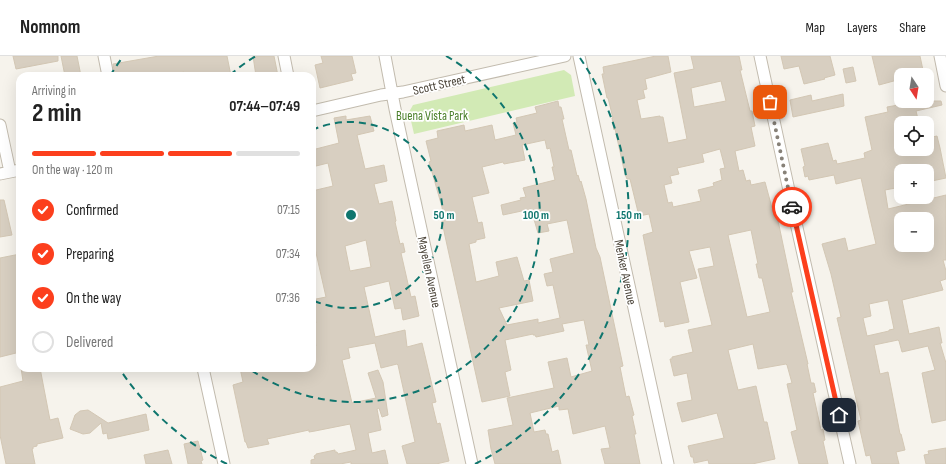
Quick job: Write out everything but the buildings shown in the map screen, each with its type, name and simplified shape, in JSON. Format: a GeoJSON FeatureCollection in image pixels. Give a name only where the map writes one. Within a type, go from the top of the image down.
{"type":"FeatureCollection","features":[{"type":"Feature","properties":{"kind":"street"},"geometry":{"type":"LineString","coordinates":[[104,56],[107,72]]}},
{"type":"Feature","properties":{"kind":"street"},"geometry":{"type":"LineString","coordinates":[[284,56],[287,72]]}},
{"type":"Feature","properties":{"kind":"street","name":"Mayellen Avenue"},"geometry":{"type":"LineString","coordinates":[[385,56],[472,464]]}},
{"type":"Feature","properties":{"kind":"street","name":"Scott Street"},"geometry":{"type":"LineString","coordinates":[[316,109],[403,92],[565,56]]}},
{"type":"Feature","properties":{"kind":"street","name":"Menker Avenue"},"geometry":{"type":"LineString","coordinates":[[579,56],[668,464]]}},
{"type":"Feature","properties":{"kind":"street"},"geometry":{"type":"LineString","coordinates":[[760,56],[850,464]]}},
{"type":"Feature","properties":{"kind":"street"},"geometry":{"type":"LineString","coordinates":[[940,56],[946,86]]}},
{"type":"Feature","properties":{"kind":"street"},"geometry":{"type":"LineString","coordinates":[[0,125],[10,172]]}},
{"type":"Feature","properties":{"kind":"street"},"geometry":{"type":"LineString","coordinates":[[204,372],[224,464]]}},
{"type":"Feature","properties":{"kind":"green space","name":"Buena Vista Park"},"geometry":{"type":"Polygon","coordinates":[[[564,70],[571,75],[575,96],[414,134],[409,112],[413,105],[564,70]]]}},
{"type":"Feature","properties":{"kind":"way so far"},"geometry":{"type":"LineString","coordinates":[[770,102],[792,207]]}},
{"type":"Feature","properties":{"kind":"route"},"geometry":{"type":"LineString","coordinates":[[792,207],[839,415]]}}]}
